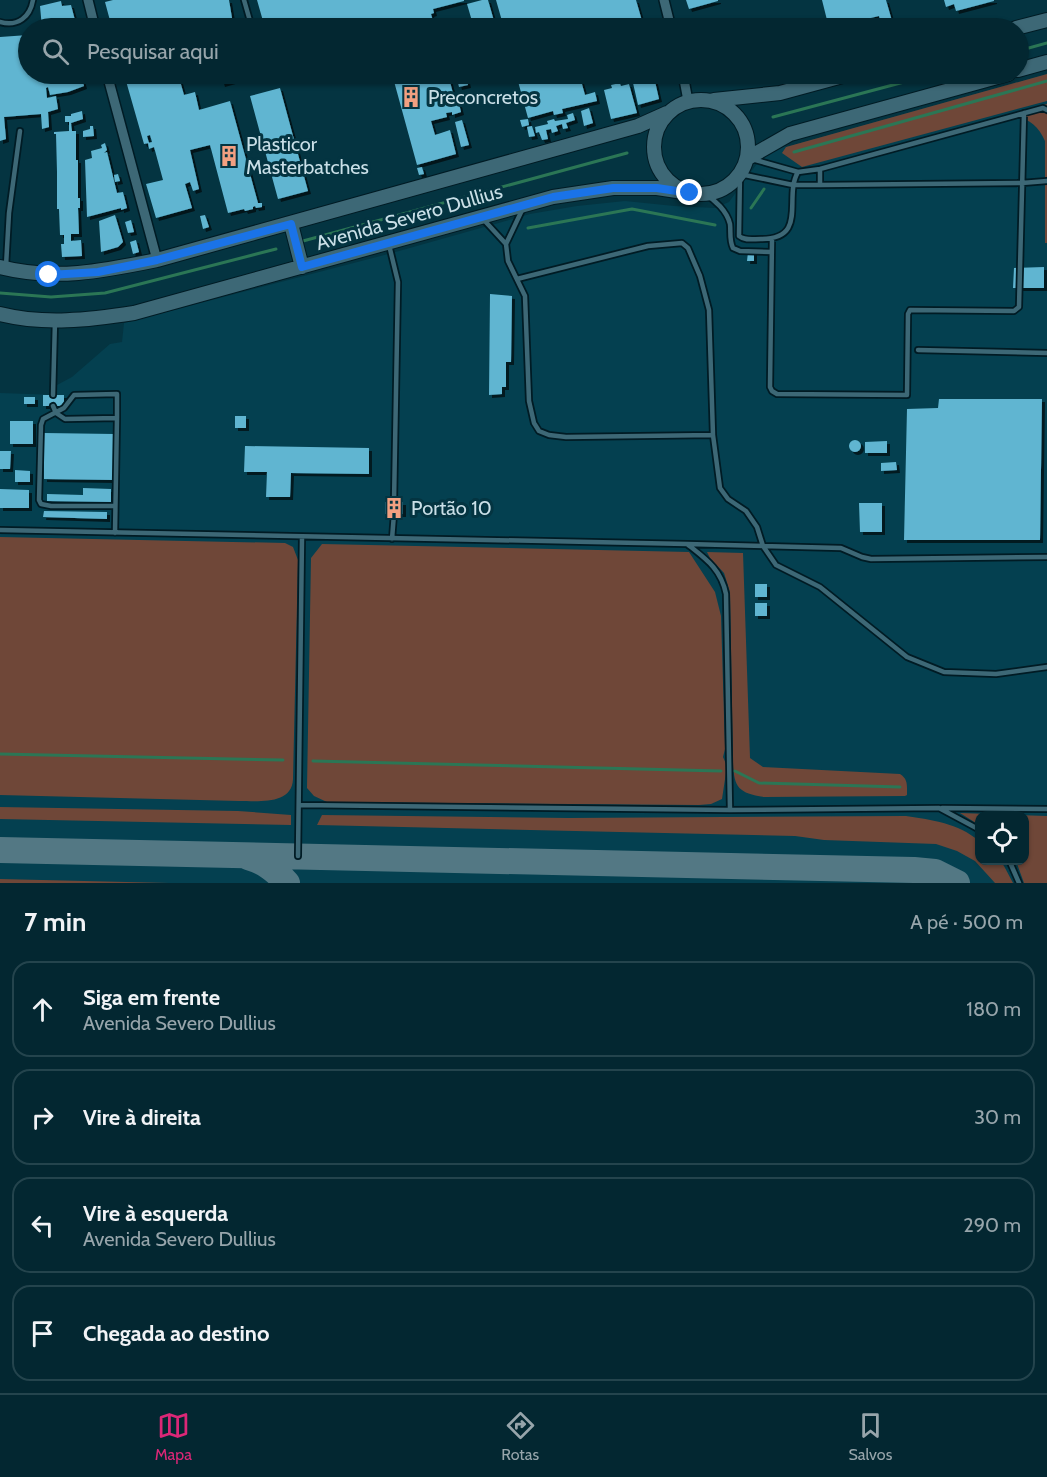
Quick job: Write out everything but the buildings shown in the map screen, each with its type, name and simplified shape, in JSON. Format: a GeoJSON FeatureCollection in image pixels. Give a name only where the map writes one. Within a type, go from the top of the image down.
{"type":"FeatureCollection","features":[{"type":"Feature","properties":{"kind":"main road"},"geometry":{"type":"LineString","coordinates":[[1029,25],[1047,20]]}},
{"type":"Feature","properties":{"kind":"main road"},"geometry":{"type":"LineString","coordinates":[[1029,67],[1047,63]]}},
{"type":"Feature","properties":{"kind":"main road"},"geometry":{"type":"LineString","coordinates":[[710,100],[730,109],[745,127],[748,138],[748,158],[740,174],[719,191],[705,194],[690,193],[678,188],[668,180],[660,170],[655,158],[656,133],[668,113],[688,101],[780,93],[813,84]]}},
{"type":"Feature","properties":{"kind":"main road"},"geometry":{"type":"LineString","coordinates":[[748,158],[790,134],[972,84]]}},
{"type":"Feature","properties":{"kind":"main road","name":"Avenida Severo Dullius"},"geometry":{"type":"LineString","coordinates":[[3,268],[49,275],[98,272],[157,260],[638,126],[668,113]]}},
{"type":"Feature","properties":{"kind":"main road","name":"Avenida Severo Dullius"},"geometry":{"type":"LineString","coordinates":[[0,314],[55,321],[97,319],[134,313],[553,197],[613,188],[657,188],[690,193]]}},
{"type":"Feature","properties":{"kind":"main road"},"geometry":{"type":"LineString","coordinates":[[291,224],[302,267]]}},
{"type":"Feature","properties":{"kind":"street"},"geometry":{"type":"LineString","coordinates":[[88,0],[92,18]]}},
{"type":"Feature","properties":{"kind":"street"},"geometry":{"type":"LineString","coordinates":[[664,0],[668,18]]}},
{"type":"Feature","properties":{"kind":"street"},"geometry":{"type":"LineString","coordinates":[[110,84],[157,260]]}},
{"type":"Feature","properties":{"kind":"street"},"geometry":{"type":"LineString","coordinates":[[685,84],[688,101]]}},
{"type":"Feature","properties":{"kind":"lane"},"geometry":{"type":"LineString","coordinates":[[25,18],[29,14],[33,0]]}},
{"type":"Feature","properties":{"kind":"lane"},"geometry":{"type":"LineString","coordinates":[[244,0],[249,18]]}},
{"type":"Feature","properties":{"kind":"lane"},"geometry":{"type":"LineString","coordinates":[[0,22],[18,21]]}},
{"type":"Feature","properties":{"kind":"lane"},"geometry":{"type":"LineString","coordinates":[[748,158],[798,172],[820,169],[1043,108],[1047,110]]}},
{"type":"Feature","properties":{"kind":"lane"},"geometry":{"type":"LineString","coordinates":[[772,239],[770,387],[772,391],[777,394],[907,395],[908,314],[910,310],[1017,310],[1024,113]]}},
{"type":"Feature","properties":{"kind":"lane"},"geometry":{"type":"LineString","coordinates":[[3,268],[20,131]]}},
{"type":"Feature","properties":{"kind":"lane"},"geometry":{"type":"LineString","coordinates":[[820,169],[820,185]]}},
{"type":"Feature","properties":{"kind":"lane"},"geometry":{"type":"LineString","coordinates":[[798,172],[793,184],[793,219],[783,233],[772,239],[744,239],[739,236],[740,174],[793,184],[820,185],[1047,181]]}},
{"type":"Feature","properties":{"kind":"lane"},"geometry":{"type":"LineString","coordinates":[[705,194],[716,202],[730,222],[730,241],[733,248],[740,251],[771,252]]}},
{"type":"Feature","properties":{"kind":"lane"},"geometry":{"type":"LineString","coordinates":[[524,205],[506,244],[508,261],[525,296],[529,401],[534,423],[539,431],[566,437],[713,435]]}},
{"type":"Feature","properties":{"kind":"lane"},"geometry":{"type":"LineString","coordinates":[[481,217],[506,244]]}},
{"type":"Feature","properties":{"kind":"lane"},"geometry":{"type":"LineString","coordinates":[[388,243],[398,282],[394,502]]}},
{"type":"Feature","properties":{"kind":"lane"},"geometry":{"type":"LineString","coordinates":[[517,279],[648,246],[682,243],[688,248],[700,276],[709,310],[713,435],[720,488],[728,499],[746,511],[757,527],[763,546],[776,565],[820,587],[907,657],[944,672],[996,674],[1047,667]]}},
{"type":"Feature","properties":{"kind":"lane"},"geometry":{"type":"LineString","coordinates":[[53,395],[55,321]]}},
{"type":"Feature","properties":{"kind":"lane"},"geometry":{"type":"LineString","coordinates":[[918,350],[1047,353]]}},
{"type":"Feature","properties":{"kind":"lane"},"geometry":{"type":"LineString","coordinates":[[115,533],[116,506],[117,394],[74,395],[64,408],[43,419],[41,424],[39,500],[41,504],[51,506],[116,506]]}},
{"type":"Feature","properties":{"kind":"lane"},"geometry":{"type":"LineString","coordinates":[[53,406],[56,413],[65,419],[117,418]]}},
{"type":"Feature","properties":{"kind":"lane"},"geometry":{"type":"LineString","coordinates":[[392,539],[394,514]]}},
{"type":"Feature","properties":{"kind":"lane"},"geometry":{"type":"LineString","coordinates":[[0,530],[841,548],[871,559],[1047,557]]}},
{"type":"Feature","properties":{"kind":"lane"},"geometry":{"type":"LineString","coordinates":[[298,856],[302,537]]}},
{"type":"Feature","properties":{"kind":"lane"},"geometry":{"type":"LineString","coordinates":[[687,544],[713,564],[723,580],[726,594],[730,810]]}},
{"type":"Feature","properties":{"kind":"lane"},"geometry":{"type":"LineString","coordinates":[[299,805],[730,810],[1047,809]]}},
{"type":"Feature","properties":{"kind":"lane"},"geometry":{"type":"LineString","coordinates":[[939,808],[975,827]]}},
{"type":"Feature","properties":{"kind":"lane"},"geometry":{"type":"LineString","coordinates":[[1011,865],[1019,883]]}},
{"type":"Feature","properties":{"kind":"shaded area"},"geometry":{"type":"Polygon","coordinates":[[[1047,74],[1047,883],[0,883],[0,393],[57,395],[57,385],[72,377],[110,344],[122,342],[124,323],[392,253],[530,214],[625,201],[715,208],[729,202],[759,161],[771,149],[782,143],[786,147],[1011,84],[1029,84],[1029,79],[1047,74]]]}},
{"type":"Feature","properties":{"kind":"shaded area"},"geometry":{"type":"Polygon","coordinates":[[[1047,74],[1047,101],[802,167],[782,153],[786,147],[1011,84],[1029,84],[1029,79],[1047,74]]]}},
{"type":"Feature","properties":{"kind":"shaded area"},"geometry":{"type":"Polygon","coordinates":[[[1047,104],[1047,243],[1045,243],[1045,141],[1032,123],[1011,114],[1047,104]]]}},
{"type":"Feature","properties":{"kind":"shaded area"},"geometry":{"type":"Polygon","coordinates":[[[0,537],[285,543],[293,547],[298,560],[293,779],[287,793],[273,800],[256,801],[0,795],[0,537]]]}},
{"type":"Feature","properties":{"kind":"shaded area"},"geometry":{"type":"Polygon","coordinates":[[[322,544],[689,552],[715,592],[721,616],[725,749],[723,757],[727,766],[722,799],[711,804],[699,805],[327,802],[314,796],[307,788],[311,558],[322,544]]]}},
{"type":"Feature","properties":{"kind":"shaded area"},"geometry":{"type":"Polygon","coordinates":[[[707,552],[743,553],[750,758],[763,767],[900,774],[906,780],[907,795],[764,797],[749,794],[739,788],[733,763],[730,592],[724,573],[707,552]]]}},
{"type":"Feature","properties":{"kind":"shaded area"},"geometry":{"type":"Polygon","coordinates":[[[0,807],[238,811],[291,815],[291,825],[0,819],[0,807]]]}},
{"type":"Feature","properties":{"kind":"shaded area"},"geometry":{"type":"Polygon","coordinates":[[[960,813],[975,814],[975,822],[960,813]]]}},
{"type":"Feature","properties":{"kind":"shaded area"},"geometry":{"type":"Polygon","coordinates":[[[322,815],[568,818],[906,816],[944,823],[971,835],[975,838],[975,861],[957,851],[936,844],[824,840],[795,836],[317,825],[322,815]]]}},
{"type":"Feature","properties":{"kind":"shaded area"},"geometry":{"type":"Polygon","coordinates":[[[1029,815],[1047,816],[1047,883],[1024,883],[1017,865],[1029,865],[1029,815]]]}},
{"type":"Feature","properties":{"kind":"shaded area"},"geometry":{"type":"Polygon","coordinates":[[[979,865],[1003,865],[1013,883],[995,883],[979,865]]]}},
{"type":"Feature","properties":{"kind":"shaded area"},"geometry":{"type":"Polygon","coordinates":[[[0,879],[169,883],[0,883],[0,879]]]}},
{"type":"Feature","properties":{"kind":"waterway"},"geometry":{"type":"LineString","coordinates":[[1029,48],[1047,43]]}},
{"type":"Feature","properties":{"kind":"waterway"},"geometry":{"type":"LineString","coordinates":[[794,152],[1047,81]]}},
{"type":"Feature","properties":{"kind":"waterway"},"geometry":{"type":"LineString","coordinates":[[773,117],[897,84]]}},
{"type":"Feature","properties":{"kind":"waterway"},"geometry":{"type":"LineString","coordinates":[[303,241],[627,153]]}},
{"type":"Feature","properties":{"kind":"waterway"},"geometry":{"type":"LineString","coordinates":[[751,208],[764,189]]}},
{"type":"Feature","properties":{"kind":"waterway"},"geometry":{"type":"LineString","coordinates":[[528,228],[632,209],[715,225]]}},
{"type":"Feature","properties":{"kind":"waterway"},"geometry":{"type":"LineString","coordinates":[[0,293],[51,297],[105,293],[276,249]]}},
{"type":"Feature","properties":{"kind":"waterway"},"geometry":{"type":"LineString","coordinates":[[0,754],[283,760]]}},
{"type":"Feature","properties":{"kind":"waterway"},"geometry":{"type":"LineString","coordinates":[[313,761],[721,771]]}},
{"type":"Feature","properties":{"kind":"waterway"},"geometry":{"type":"LineString","coordinates":[[735,771],[759,783],[900,787]]}},
{"type":"Feature","properties":{"kind":"taxiway"},"geometry":{"type":"LineString","coordinates":[[0,850],[914,870],[935,872],[957,883]]}},
{"type":"Feature","properties":{"kind":"taxiway"},"geometry":{"type":"LineString","coordinates":[[248,857],[260,861],[287,883]]}},
{"type":"Feature","properties":{"kind":"place","name":"Preconcretos"},"geometry":{"type":"Point","coordinates":[411,97]}},
{"type":"Feature","properties":{"kind":"place","name":"Plasticor Masterbatches"},"geometry":{"type":"Point","coordinates":[229,156]}},
{"type":"Feature","properties":{"kind":"place","name":"Portão 10"},"geometry":{"type":"Point","coordinates":[394,508]}},
{"type":"Feature","properties":{"kind":"route"},"geometry":{"type":"LineString","coordinates":[[49,275],[98,272],[157,260],[291,224],[302,267],[553,197],[613,188],[657,188],[690,193]]}}]}
